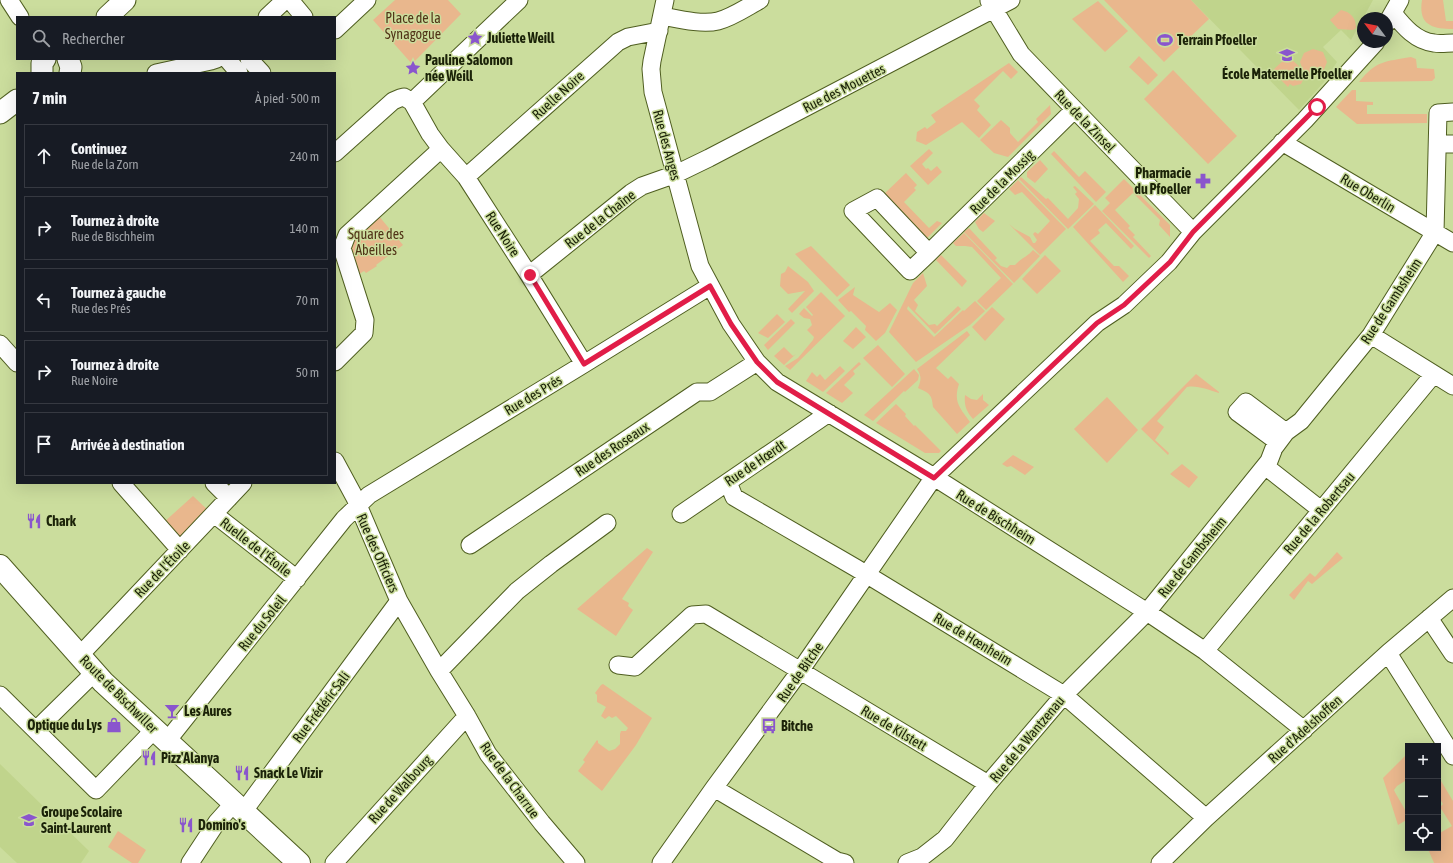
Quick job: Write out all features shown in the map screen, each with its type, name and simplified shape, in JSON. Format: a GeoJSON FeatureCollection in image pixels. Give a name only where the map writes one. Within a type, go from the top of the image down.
{"type":"FeatureCollection","features":[{"type":"Feature","properties":{"kind":"main road","name":"Route de Bischwiller"},"geometry":{"type":"LineString","coordinates":[[0,566],[103,682],[299,863]]}},
{"type":"Feature","properties":{"kind":"street"},"geometry":{"type":"LineString","coordinates":[[9,0],[19,16]]}},
{"type":"Feature","properties":{"kind":"street"},"geometry":{"type":"LineString","coordinates":[[108,16],[124,0]]}},
{"type":"Feature","properties":{"kind":"street"},"geometry":{"type":"LineString","coordinates":[[267,16],[285,0]]}},
{"type":"Feature","properties":{"kind":"street"},"geometry":{"type":"LineString","coordinates":[[290,0],[303,16]]}},
{"type":"Feature","properties":{"kind":"street"},"geometry":{"type":"LineString","coordinates":[[336,29],[367,0]]}},
{"type":"Feature","properties":{"kind":"street"},"geometry":{"type":"LineString","coordinates":[[336,151],[393,101],[400,98],[408,100],[519,0]]}},
{"type":"Feature","properties":{"kind":"street","name":"Rue des Anges"},"geometry":{"type":"LineString","coordinates":[[665,0],[652,61],[653,92],[700,266],[710,286]]}},
{"type":"Feature","properties":{"kind":"street","name":"Ruelle Noire"},"geometry":{"type":"LineString","coordinates":[[466,177],[618,42],[660,24],[717,22],[728,18],[760,0]]}},
{"type":"Feature","properties":{"kind":"street","name":"Rue des Mouettes"},"geometry":{"type":"LineString","coordinates":[[676,174],[834,94],[991,5],[1011,0]]}},
{"type":"Feature","properties":{"kind":"street","name":"Rue de la Zinsel"},"geometry":{"type":"LineString","coordinates":[[991,5],[1021,54],[1193,232]]}},
{"type":"Feature","properties":{"kind":"street"},"geometry":{"type":"LineString","coordinates":[[1393,12],[1403,26],[1422,40],[1434,44],[1453,43]]}},
{"type":"Feature","properties":{"kind":"street","name":"Rue de Bitche"},"geometry":{"type":"LineString","coordinates":[[661,863],[714,788],[800,672],[934,478],[1097,323],[1124,305],[1170,262],[1193,232],[1330,94],[1371,48]]}},
{"type":"Feature","properties":{"kind":"street"},"geometry":{"type":"LineString","coordinates":[[42,72],[42,63],[44,60]]}},
{"type":"Feature","properties":{"kind":"street"},"geometry":{"type":"LineString","coordinates":[[68,60],[71,67],[70,72]]}},
{"type":"Feature","properties":{"kind":"street"},"geometry":{"type":"LineString","coordinates":[[161,72],[214,60]]}},
{"type":"Feature","properties":{"kind":"street"},"geometry":{"type":"LineString","coordinates":[[228,60],[238,72]]}},
{"type":"Feature","properties":{"kind":"street"},"geometry":{"type":"LineString","coordinates":[[250,60],[261,72]]}},
{"type":"Feature","properties":{"kind":"street","name":"Rue Noire"},"geometry":{"type":"LineString","coordinates":[[408,100],[441,149],[466,177],[530,275],[584,364]]}},
{"type":"Feature","properties":{"kind":"street"},"geometry":{"type":"LineString","coordinates":[[0,113],[16,101]]}},
{"type":"Feature","properties":{"kind":"street","name":"Rue de la Mossig"},"geometry":{"type":"LineString","coordinates":[[929,253],[1074,110]]}},
{"type":"Feature","properties":{"kind":"street","name":"Rue de Gambsheim"},"geometry":{"type":"LineString","coordinates":[[1147,612],[1269,461],[1274,448],[1282,437],[1301,421],[1371,335],[1435,232],[1445,144],[1438,112],[1453,112]]}},
{"type":"Feature","properties":{"kind":"street","name":"Rue Oberlin"},"geometry":{"type":"LineString","coordinates":[[1282,142],[1453,243]]}},
{"type":"Feature","properties":{"kind":"street"},"geometry":{"type":"LineString","coordinates":[[336,361],[364,333],[365,320],[342,248],[347,235],[441,149]]}},
{"type":"Feature","properties":{"kind":"street","name":"Rue de la Chaîne"},"geometry":{"type":"LineString","coordinates":[[530,275],[631,193],[642,186],[676,174]]}},
{"type":"Feature","properties":{"kind":"street","name":"Rue de Bischheim"},"geometry":{"type":"LineString","coordinates":[[710,286],[731,324],[757,362],[777,382],[934,478],[1147,612],[1204,651],[1304,730]]}},
{"type":"Feature","properties":{"kind":"street","name":"Rue des Prés"},"geometry":{"type":"LineString","coordinates":[[358,506],[369,494],[710,286]]}},
{"type":"Feature","properties":{"kind":"street"},"geometry":{"type":"LineString","coordinates":[[1371,335],[1433,375],[1453,386]]}},
{"type":"Feature","properties":{"kind":"street"},"geometry":{"type":"LineString","coordinates":[[0,344],[16,362]]}},
{"type":"Feature","properties":{"kind":"street","name":"Rue des Roseaux"},"geometry":{"type":"LineString","coordinates":[[470,545],[696,392],[710,392],[757,362]]}},
{"type":"Feature","properties":{"kind":"street","name":"Rue de la Robertsau"},"geometry":{"type":"LineString","coordinates":[[1204,651],[1433,375]]}},
{"type":"Feature","properties":{"kind":"street","name":"Rue de Hœrdt"},"geometry":{"type":"LineString","coordinates":[[681,514],[829,413]]}},
{"type":"Feature","properties":{"kind":"street","name":"Rue des Officiers"},"geometry":{"type":"LineString","coordinates":[[336,463],[355,498],[399,601],[423,643]]}},
{"type":"Feature","properties":{"kind":"street"},"geometry":{"type":"LineString","coordinates":[[1265,466],[1321,510]]}},
{"type":"Feature","properties":{"kind":"street","name":"Rue de Hœnheim"},"geometry":{"type":"LineString","coordinates":[[728,482],[734,497],[1064,694],[1206,818]]}},
{"type":"Feature","properties":{"kind":"street"},"geometry":{"type":"LineString","coordinates":[[122,484],[180,550]]}},
{"type":"Feature","properties":{"kind":"street"},"geometry":{"type":"LineString","coordinates":[[215,484],[229,498]]}},
{"type":"Feature","properties":{"kind":"street","name":"Rue de l'Étoile"},"geometry":{"type":"LineString","coordinates":[[80,655],[242,484]]}},
{"type":"Feature","properties":{"kind":"street","name":"Rue du Soleil"},"geometry":{"type":"LineString","coordinates":[[36,730],[96,790],[161,736],[297,579],[344,519],[358,506]]}},
{"type":"Feature","properties":{"kind":"street","name":"Ruelle de l'Étoile"},"geometry":{"type":"LineString","coordinates":[[214,514],[297,579]]}},
{"type":"Feature","properties":{"kind":"street"},"geometry":{"type":"LineString","coordinates":[[439,671],[517,591],[607,523]]}},
{"type":"Feature","properties":{"kind":"street","name":"Rue d'Adelshoffen"},"geometry":{"type":"LineString","coordinates":[[1160,863],[1206,818],[1388,653],[1453,598]]}},
{"type":"Feature","properties":{"kind":"street","name":"Rue Frédéric Sali"},"geometry":{"type":"LineString","coordinates":[[190,863],[217,822],[238,808],[399,601]]}},
{"type":"Feature","properties":{"kind":"street","name":"Rue de la Wantzenau"},"geometry":{"type":"LineString","coordinates":[[907,863],[922,857],[945,839],[988,784],[1064,694],[1147,612]]}},
{"type":"Feature","properties":{"kind":"street","name":"Rue de Kilstett"},"geometry":{"type":"LineString","coordinates":[[618,665],[635,667],[692,616],[706,614],[988,784]]}},
{"type":"Feature","properties":{"kind":"street"},"geometry":{"type":"LineString","coordinates":[[1429,618],[1453,654]]}},
{"type":"Feature","properties":{"kind":"street","name":"Rue de la Charrue"},"geometry":{"type":"LineString","coordinates":[[423,643],[488,754],[542,823],[576,863]]}},
{"type":"Feature","properties":{"kind":"street"},"geometry":{"type":"LineString","coordinates":[[1388,653],[1453,756]]}},
{"type":"Feature","properties":{"kind":"street"},"geometry":{"type":"LineString","coordinates":[[0,695],[36,730],[95,672]]}},
{"type":"Feature","properties":{"kind":"street","name":"Rue de Walbourg"},"geometry":{"type":"LineString","coordinates":[[334,863],[467,716]]}},
{"type":"Feature","properties":{"kind":"street"},"geometry":{"type":"LineString","coordinates":[[714,788],[837,861],[845,863]]}},
{"type":"Feature","properties":{"kind":"shaded area","name":"École Maternelle Pfoeller"},"geometry":{"type":"Polygon","coordinates":[[[1191,0],[1373,0],[1366,12],[1357,12],[1357,29],[1351,40],[1341,30],[1323,47],[1337,62],[1324,82],[1299,110],[1191,0]]]}},
{"type":"Feature","properties":{"kind":"shaded area","name":"Groupe Scolaire Saint-Laurent"},"geometry":{"type":"Polygon","coordinates":[[[0,764],[89,851],[81,863],[17,863],[0,847],[0,764]]]}},
{"type":"Feature","properties":{"kind":"green space","name":"Place de la Synagogue"},"geometry":{"type":"Polygon","coordinates":[[[395,0],[448,0],[461,14],[412,64],[373,20],[395,0]]]}},
{"type":"Feature","properties":{"kind":"green space","name":"Terrain Pfoeller"},"geometry":{"type":"Polygon","coordinates":[[[1104,0],[1191,0],[1209,19],[1164,62],[1104,0]]]}},
{"type":"Feature","properties":{"kind":"green space"},"geometry":{"type":"Polygon","coordinates":[[[1422,0],[1443,0],[1446,21],[1453,21],[1453,29],[1439,28],[1428,24],[1422,15],[1422,0]]]}},
{"type":"Feature","properties":{"kind":"green space"},"geometry":{"type":"Polygon","coordinates":[[[1098,1],[1128,31],[1105,52],[1072,19],[1098,1]]]}},
{"type":"Feature","properties":{"kind":"green space"},"geometry":{"type":"Polygon","coordinates":[[[1341,10],[1347,12],[1354,18],[1356,28],[1353,30],[1338,29],[1330,20],[1341,10]]]}},
{"type":"Feature","properties":{"kind":"green space"},"geometry":{"type":"Polygon","coordinates":[[[1313,49],[1323,52],[1327,62],[1323,72],[1313,76],[1303,72],[1301,74],[1303,80],[1301,84],[1293,86],[1290,84],[1288,87],[1272,71],[1288,56],[1303,70],[1300,62],[1304,53],[1313,49]]]}},
{"type":"Feature","properties":{"kind":"green space"},"geometry":{"type":"Polygon","coordinates":[[[1139,56],[1158,75],[1148,85],[1129,67],[1139,56]]]}},
{"type":"Feature","properties":{"kind":"green space"},"geometry":{"type":"Polygon","coordinates":[[[1411,57],[1416,59],[1417,68],[1434,69],[1435,78],[1432,81],[1359,82],[1371,70],[1382,63],[1411,57]]]}},
{"type":"Feature","properties":{"kind":"green space"},"geometry":{"type":"Polygon","coordinates":[[[1009,63],[1018,72],[1011,79],[1003,71],[974,100],[980,106],[977,110],[991,125],[979,138],[962,122],[926,145],[916,141],[917,132],[925,127],[927,129],[936,122],[931,115],[1009,63]]]}},
{"type":"Feature","properties":{"kind":"green space"},"geometry":{"type":"Polygon","coordinates":[[[1173,70],[1237,136],[1208,164],[1144,99],[1173,70]]]}},
{"type":"Feature","properties":{"kind":"green space"},"geometry":{"type":"Polygon","coordinates":[[[1352,90],[1356,90],[1356,101],[1373,102],[1373,105],[1367,105],[1367,114],[1427,114],[1427,123],[1357,124],[1336,107],[1352,90]]]}},
{"type":"Feature","properties":{"kind":"green space"},"geometry":{"type":"Polygon","coordinates":[[[1050,105],[1051,114],[1008,157],[994,153],[980,140],[1001,120],[1010,128],[1010,133],[1018,142],[1038,122],[1036,119],[1050,105]]]}},
{"type":"Feature","properties":{"kind":"green space"},"geometry":{"type":"Polygon","coordinates":[[[929,149],[933,153],[922,164],[926,169],[928,168],[931,171],[937,166],[942,172],[928,185],[910,166],[929,149]]]}},
{"type":"Feature","properties":{"kind":"green space"},"geometry":{"type":"Polygon","coordinates":[[[1054,151],[1079,177],[1085,171],[1106,192],[1096,202],[1051,154],[1054,151]]]}},
{"type":"Feature","properties":{"kind":"green space"},"geometry":{"type":"Polygon","coordinates":[[[1040,160],[1048,169],[1035,183],[1027,177],[1027,172],[1040,160]]]}},
{"type":"Feature","properties":{"kind":"green space"},"geometry":{"type":"Polygon","coordinates":[[[906,173],[917,185],[914,188],[916,190],[904,202],[929,228],[937,221],[942,223],[927,238],[884,194],[906,173]]]}},
{"type":"Feature","properties":{"kind":"green space"},"geometry":{"type":"Polygon","coordinates":[[[1021,177],[1046,199],[1048,198],[1068,219],[1078,208],[1079,199],[1075,194],[1077,192],[1073,187],[1075,186],[1094,204],[1068,229],[1019,179],[1021,177]]]}},
{"type":"Feature","properties":{"kind":"green space"},"geometry":{"type":"Polygon","coordinates":[[[1124,179],[1170,225],[1170,237],[1159,225],[1160,220],[1133,193],[1115,210],[1130,226],[1128,228],[1135,235],[1133,237],[1151,256],[1149,258],[1102,211],[1110,203],[1105,198],[1124,179]]]}},
{"type":"Feature","properties":{"kind":"green space"},"geometry":{"type":"Polygon","coordinates":[[[1018,180],[1066,229],[1040,255],[1009,224],[1030,237],[1033,243],[1035,243],[1037,240],[1033,234],[1035,232],[1038,234],[1050,221],[1022,192],[1015,195],[1009,189],[1018,180]]]}},
{"type":"Feature","properties":{"kind":"green space"},"geometry":{"type":"Polygon","coordinates":[[[1095,205],[1134,246],[1131,249],[1106,223],[1098,230],[1100,233],[1090,241],[1114,266],[1119,266],[1129,276],[1123,282],[1073,227],[1095,205]]]}},
{"type":"Feature","properties":{"kind":"green space"},"geometry":{"type":"Polygon","coordinates":[[[984,213],[995,221],[983,232],[979,229],[975,222],[984,213]]]}},
{"type":"Feature","properties":{"kind":"green space","name":"Square des Abeilles"},"geometry":{"type":"Polygon","coordinates":[[[378,215],[403,245],[376,265],[377,266],[366,273],[364,271],[356,276],[350,243],[378,215]]]}},
{"type":"Feature","properties":{"kind":"green space"},"geometry":{"type":"Polygon","coordinates":[[[969,228],[997,258],[995,260],[1001,266],[1007,268],[1010,265],[1015,265],[1033,250],[1040,256],[1014,283],[964,232],[969,228]]]}},
{"type":"Feature","properties":{"kind":"green space"},"geometry":{"type":"Polygon","coordinates":[[[964,233],[1013,284],[986,310],[977,301],[1001,278],[972,247],[956,246],[953,243],[964,233]]]}},
{"type":"Feature","properties":{"kind":"green space"},"geometry":{"type":"Polygon","coordinates":[[[811,246],[850,285],[837,297],[795,254],[811,246]]]}},
{"type":"Feature","properties":{"kind":"green space"},"geometry":{"type":"Polygon","coordinates":[[[941,255],[967,281],[962,287],[936,260],[941,255]]]}},
{"type":"Feature","properties":{"kind":"green space"},"geometry":{"type":"Polygon","coordinates":[[[1045,255],[1061,271],[1037,294],[1022,279],[1045,255]]]}},
{"type":"Feature","properties":{"kind":"green space"},"geometry":{"type":"Polygon","coordinates":[[[788,266],[808,282],[814,291],[792,313],[788,309],[805,291],[788,294],[780,286],[781,274],[785,272],[788,266]]]}},
{"type":"Feature","properties":{"kind":"green space"},"geometry":{"type":"Polygon","coordinates":[[[923,273],[927,286],[914,300],[918,305],[915,311],[929,325],[935,324],[937,326],[958,306],[961,309],[935,334],[908,306],[907,309],[934,337],[975,301],[985,311],[970,325],[916,362],[889,332],[913,283],[923,273]]]}},
{"type":"Feature","properties":{"kind":"green space"},"geometry":{"type":"Polygon","coordinates":[[[855,287],[853,295],[879,312],[890,303],[897,310],[885,333],[876,341],[865,330],[866,326],[851,311],[849,312],[838,300],[855,287]]]}},
{"type":"Feature","properties":{"kind":"green space"},"geometry":{"type":"Polygon","coordinates":[[[821,292],[845,316],[790,370],[785,366],[798,358],[814,337],[807,330],[812,325],[810,319],[804,318],[799,314],[804,308],[812,316],[813,315],[806,307],[821,292]]]}},
{"type":"Feature","properties":{"kind":"green space"},"geometry":{"type":"Polygon","coordinates":[[[992,307],[1005,319],[985,341],[972,327],[992,307]]]}},
{"type":"Feature","properties":{"kind":"green space"},"geometry":{"type":"Polygon","coordinates":[[[777,314],[785,322],[768,338],[758,333],[777,314]]]}},
{"type":"Feature","properties":{"kind":"green space"},"geometry":{"type":"Polygon","coordinates":[[[791,319],[795,323],[768,350],[764,345],[791,319]]]}},
{"type":"Feature","properties":{"kind":"green space"},"geometry":{"type":"Polygon","coordinates":[[[856,327],[866,337],[853,349],[843,341],[856,327]]]}},
{"type":"Feature","properties":{"kind":"green space"},"geometry":{"type":"Polygon","coordinates":[[[967,331],[970,335],[936,368],[948,379],[951,376],[959,384],[957,390],[958,404],[970,422],[957,434],[933,407],[932,399],[929,394],[918,388],[920,383],[920,374],[917,369],[967,331]]]}},
{"type":"Feature","properties":{"kind":"green space"},"geometry":{"type":"Polygon","coordinates":[[[878,345],[905,374],[892,387],[863,358],[878,345]]]}},
{"type":"Feature","properties":{"kind":"green space"},"geometry":{"type":"Polygon","coordinates":[[[784,347],[793,356],[796,354],[784,365],[774,356],[784,347]]]}},
{"type":"Feature","properties":{"kind":"green space"},"geometry":{"type":"Polygon","coordinates":[[[859,362],[861,364],[853,371],[855,374],[844,385],[853,393],[842,403],[826,393],[859,362]]]}},
{"type":"Feature","properties":{"kind":"green space"},"geometry":{"type":"Polygon","coordinates":[[[840,366],[845,371],[823,392],[806,381],[812,372],[817,377],[820,374],[825,380],[840,366]]]}},
{"type":"Feature","properties":{"kind":"green space"},"geometry":{"type":"Polygon","coordinates":[[[914,369],[919,375],[918,380],[905,392],[904,391],[873,421],[864,415],[914,369]]]}},
{"type":"Feature","properties":{"kind":"green space"},"geometry":{"type":"Polygon","coordinates":[[[1196,374],[1219,393],[1199,387],[1187,387],[1157,421],[1164,427],[1155,440],[1169,453],[1168,455],[1141,429],[1196,374]]]}},
{"type":"Feature","properties":{"kind":"green space"},"geometry":{"type":"Polygon","coordinates":[[[983,394],[983,400],[989,405],[973,419],[966,408],[965,395],[971,399],[977,400],[983,394]]]}},
{"type":"Feature","properties":{"kind":"green space"},"geometry":{"type":"Polygon","coordinates":[[[1107,397],[1138,430],[1107,463],[1074,429],[1107,397]]]}},
{"type":"Feature","properties":{"kind":"green space"},"geometry":{"type":"Polygon","coordinates":[[[896,404],[906,414],[905,416],[914,426],[915,425],[941,451],[939,453],[925,453],[876,423],[896,404]]]}},
{"type":"Feature","properties":{"kind":"green space"},"geometry":{"type":"Polygon","coordinates":[[[1013,455],[1034,467],[1025,475],[1011,466],[1007,467],[1002,464],[1013,455]]]}},
{"type":"Feature","properties":{"kind":"green space"},"geometry":{"type":"Polygon","coordinates":[[[1182,464],[1198,477],[1189,488],[1170,474],[1182,464]]]}},
{"type":"Feature","properties":{"kind":"green space"},"geometry":{"type":"Polygon","coordinates":[[[193,496],[211,513],[180,543],[163,523],[193,496]]]}},
{"type":"Feature","properties":{"kind":"green space"},"geometry":{"type":"Polygon","coordinates":[[[647,548],[653,552],[622,599],[629,603],[628,606],[633,610],[616,636],[577,609],[647,548]]]}},
{"type":"Feature","properties":{"kind":"green space"},"geometry":{"type":"Polygon","coordinates":[[[1337,552],[1343,558],[1312,584],[1308,581],[1294,600],[1289,595],[1310,573],[1315,577],[1337,552]]]}},
{"type":"Feature","properties":{"kind":"green space"},"geometry":{"type":"Polygon","coordinates":[[[603,684],[652,718],[636,745],[602,791],[578,771],[585,762],[583,760],[597,740],[598,743],[609,751],[615,749],[620,744],[621,731],[626,731],[628,728],[616,716],[612,718],[609,716],[605,719],[601,716],[606,707],[597,702],[597,695],[595,693],[603,684]]]}},
{"type":"Feature","properties":{"kind":"green space"},"geometry":{"type":"Polygon","coordinates":[[[1405,756],[1405,781],[1394,790],[1405,811],[1405,821],[1398,825],[1383,778],[1405,756]]]}},
{"type":"Feature","properties":{"kind":"green space"},"geometry":{"type":"Polygon","coordinates":[[[1441,781],[1453,801],[1453,863],[1434,863],[1429,851],[1441,851],[1441,832],[1452,826],[1441,809],[1443,804],[1441,801],[1441,781]]]}},
{"type":"Feature","properties":{"kind":"green space"},"geometry":{"type":"Polygon","coordinates":[[[118,831],[146,850],[138,863],[132,863],[108,847],[118,831]]]}},
{"type":"Feature","properties":{"kind":"place","name":"Juliette Weill"},"geometry":{"type":"Point","coordinates":[475,38]}},
{"type":"Feature","properties":{"kind":"place","name":"Terrain Pfoeller"},"geometry":{"type":"Point","coordinates":[1165,40]}},
{"type":"Feature","properties":{"kind":"place","name":"École Maternelle Pfoeller"},"geometry":{"type":"Point","coordinates":[1287,55]}},
{"type":"Feature","properties":{"kind":"place","name":"Pauline Salomon née Weill"},"geometry":{"type":"Point","coordinates":[413,68]}},
{"type":"Feature","properties":{"kind":"place","name":"Pharmacie du Pfoeller"},"geometry":{"type":"Point","coordinates":[1203,181]}},
{"type":"Feature","properties":{"kind":"place","name":"Chark"},"geometry":{"type":"Point","coordinates":[34,521]}},
{"type":"Feature","properties":{"kind":"place","name":"Les Aures"},"geometry":{"type":"Point","coordinates":[172,711]}},
{"type":"Feature","properties":{"kind":"place","name":"Optique du Lys"},"geometry":{"type":"Point","coordinates":[114,725]}},
{"type":"Feature","properties":{"kind":"place","name":"Bitche"},"geometry":{"type":"Point","coordinates":[769,726]}},
{"type":"Feature","properties":{"kind":"place","name":"Pizz'Alanya"},"geometry":{"type":"Point","coordinates":[149,758]}},
{"type":"Feature","properties":{"kind":"place","name":"Snack Le Vizir"},"geometry":{"type":"Point","coordinates":[242,773]}},
{"type":"Feature","properties":{"kind":"place","name":"Groupe Scolaire Saint-Laurent"},"geometry":{"type":"Point","coordinates":[29,820]}},
{"type":"Feature","properties":{"kind":"place","name":"Domino's"},"geometry":{"type":"Point","coordinates":[186,825]}},
{"type":"Feature","properties":{"kind":"route"},"geometry":{"type":"LineString","coordinates":[[530,275],[584,364],[710,286],[731,324],[757,362],[777,382],[934,478],[1097,323],[1124,305],[1170,262],[1193,232],[1317,107]]}}]}
